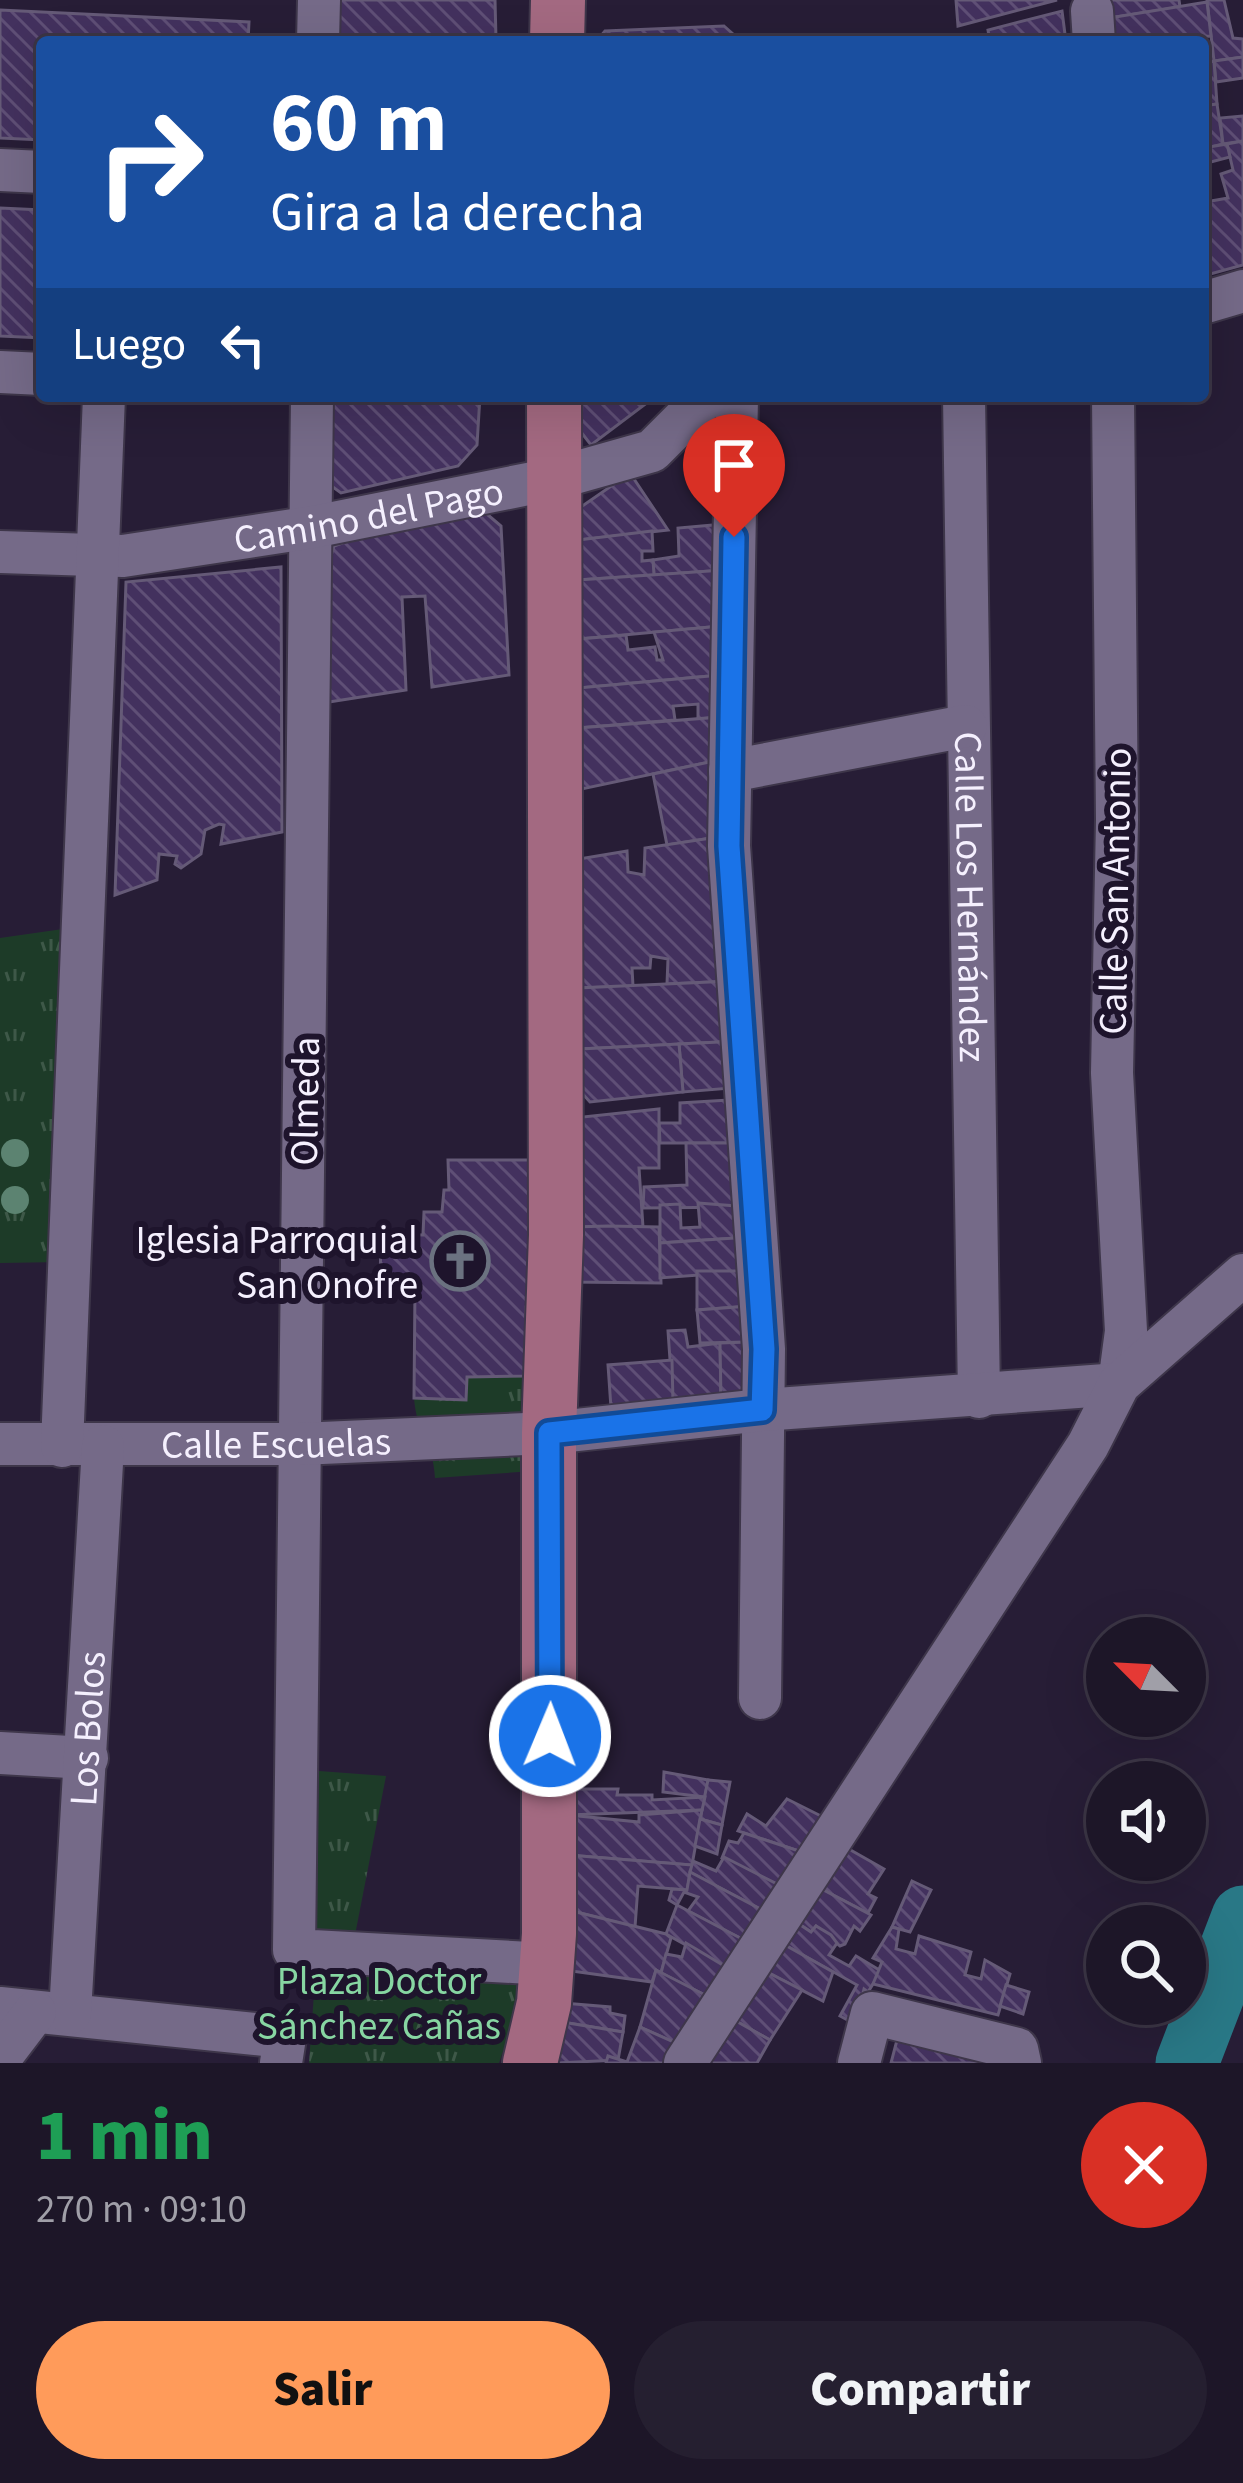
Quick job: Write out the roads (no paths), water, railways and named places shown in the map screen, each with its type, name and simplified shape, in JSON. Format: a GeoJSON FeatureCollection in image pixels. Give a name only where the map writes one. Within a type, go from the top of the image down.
{"type":"FeatureCollection","features":[{"type":"Feature","properties":{"kind":"main road"},"geometry":{"type":"LineString","coordinates":[[556,36],[558,0]]}},
{"type":"Feature","properties":{"kind":"main road"},"geometry":{"type":"LineString","coordinates":[[530,2063],[548,1964],[549,1433],[556,1234],[554,402]]}},
{"type":"Feature","properties":{"kind":"street"},"geometry":{"type":"LineString","coordinates":[[318,36],[319,0]]}},
{"type":"Feature","properties":{"kind":"street"},"geometry":{"type":"LineString","coordinates":[[0,170],[36,172]]}},
{"type":"Feature","properties":{"kind":"street"},"geometry":{"type":"LineString","coordinates":[[1209,301],[1243,291]]}},
{"type":"Feature","properties":{"kind":"street"},"geometry":{"type":"LineString","coordinates":[[0,372],[36,374]]}},
{"type":"Feature","properties":{"kind":"street","name":"Los Bolos"},"geometry":{"type":"LineString","coordinates":[[35,2011],[87,1758],[83,1446],[97,555],[104,402]]}},
{"type":"Feature","properties":{"kind":"street","name":"Olmeda"},"geometry":{"type":"LineString","coordinates":[[312,402],[295,1950],[548,1964]]}},
{"type":"Feature","properties":{"kind":"street","name":"Camino del Pago"},"geometry":{"type":"LineString","coordinates":[[0,552],[123,556],[313,527],[553,479],[652,452],[701,402]]}},
{"type":"Feature","properties":{"kind":"street"},"geometry":{"type":"LineString","coordinates":[[737,402],[729,846],[764,1349],[760,1698]]}},
{"type":"Feature","properties":{"kind":"street","name":"Calle Los Hernández"},"geometry":{"type":"LineString","coordinates":[[964,402],[979,1397]]}},
{"type":"Feature","properties":{"kind":"street","name":"Calle San Antonio"},"geometry":{"type":"LineString","coordinates":[[1113,402],[1118,820],[1112,1073],[1126,1331],[1119,1384]]}},
{"type":"Feature","properties":{"kind":"street"},"geometry":{"type":"LineString","coordinates":[[730,771],[966,726]]}},
{"type":"Feature","properties":{"kind":"street"},"geometry":{"type":"LineString","coordinates":[[685,2063],[1088,1445],[1119,1384],[1243,1275]]}},
{"type":"Feature","properties":{"kind":"street","name":"Calle Escuelas"},"geometry":{"type":"LineString","coordinates":[[0,1444],[299,1444],[549,1433],[762,1410],[1119,1384]]}},
{"type":"Feature","properties":{"kind":"street"},"geometry":{"type":"LineString","coordinates":[[0,1754],[87,1758]]}},
{"type":"Feature","properties":{"kind":"street"},"geometry":{"type":"LineString","coordinates":[[0,2058],[35,2011],[285,2036],[281,2063]]}},
{"type":"Feature","properties":{"kind":"street"},"geometry":{"type":"LineString","coordinates":[[860,2063],[872,2013],[1017,2049],[1019,2063]]}},
{"type":"Feature","properties":{"kind":"waterway"},"geometry":{"type":"LineString","coordinates":[[1187,2063],[1243,1917]]}},
{"type":"Feature","properties":{"kind":"place","name":"Iglesia Parroquial San Onofre"},"geometry":{"type":"Point","coordinates":[460,1261]}},
{"type":"Feature","properties":{"kind":"park label","name":"Plaza Doctor Sánchez Cañas"},"geometry":{"type":"Point","coordinates":[379,2002]}}]}
